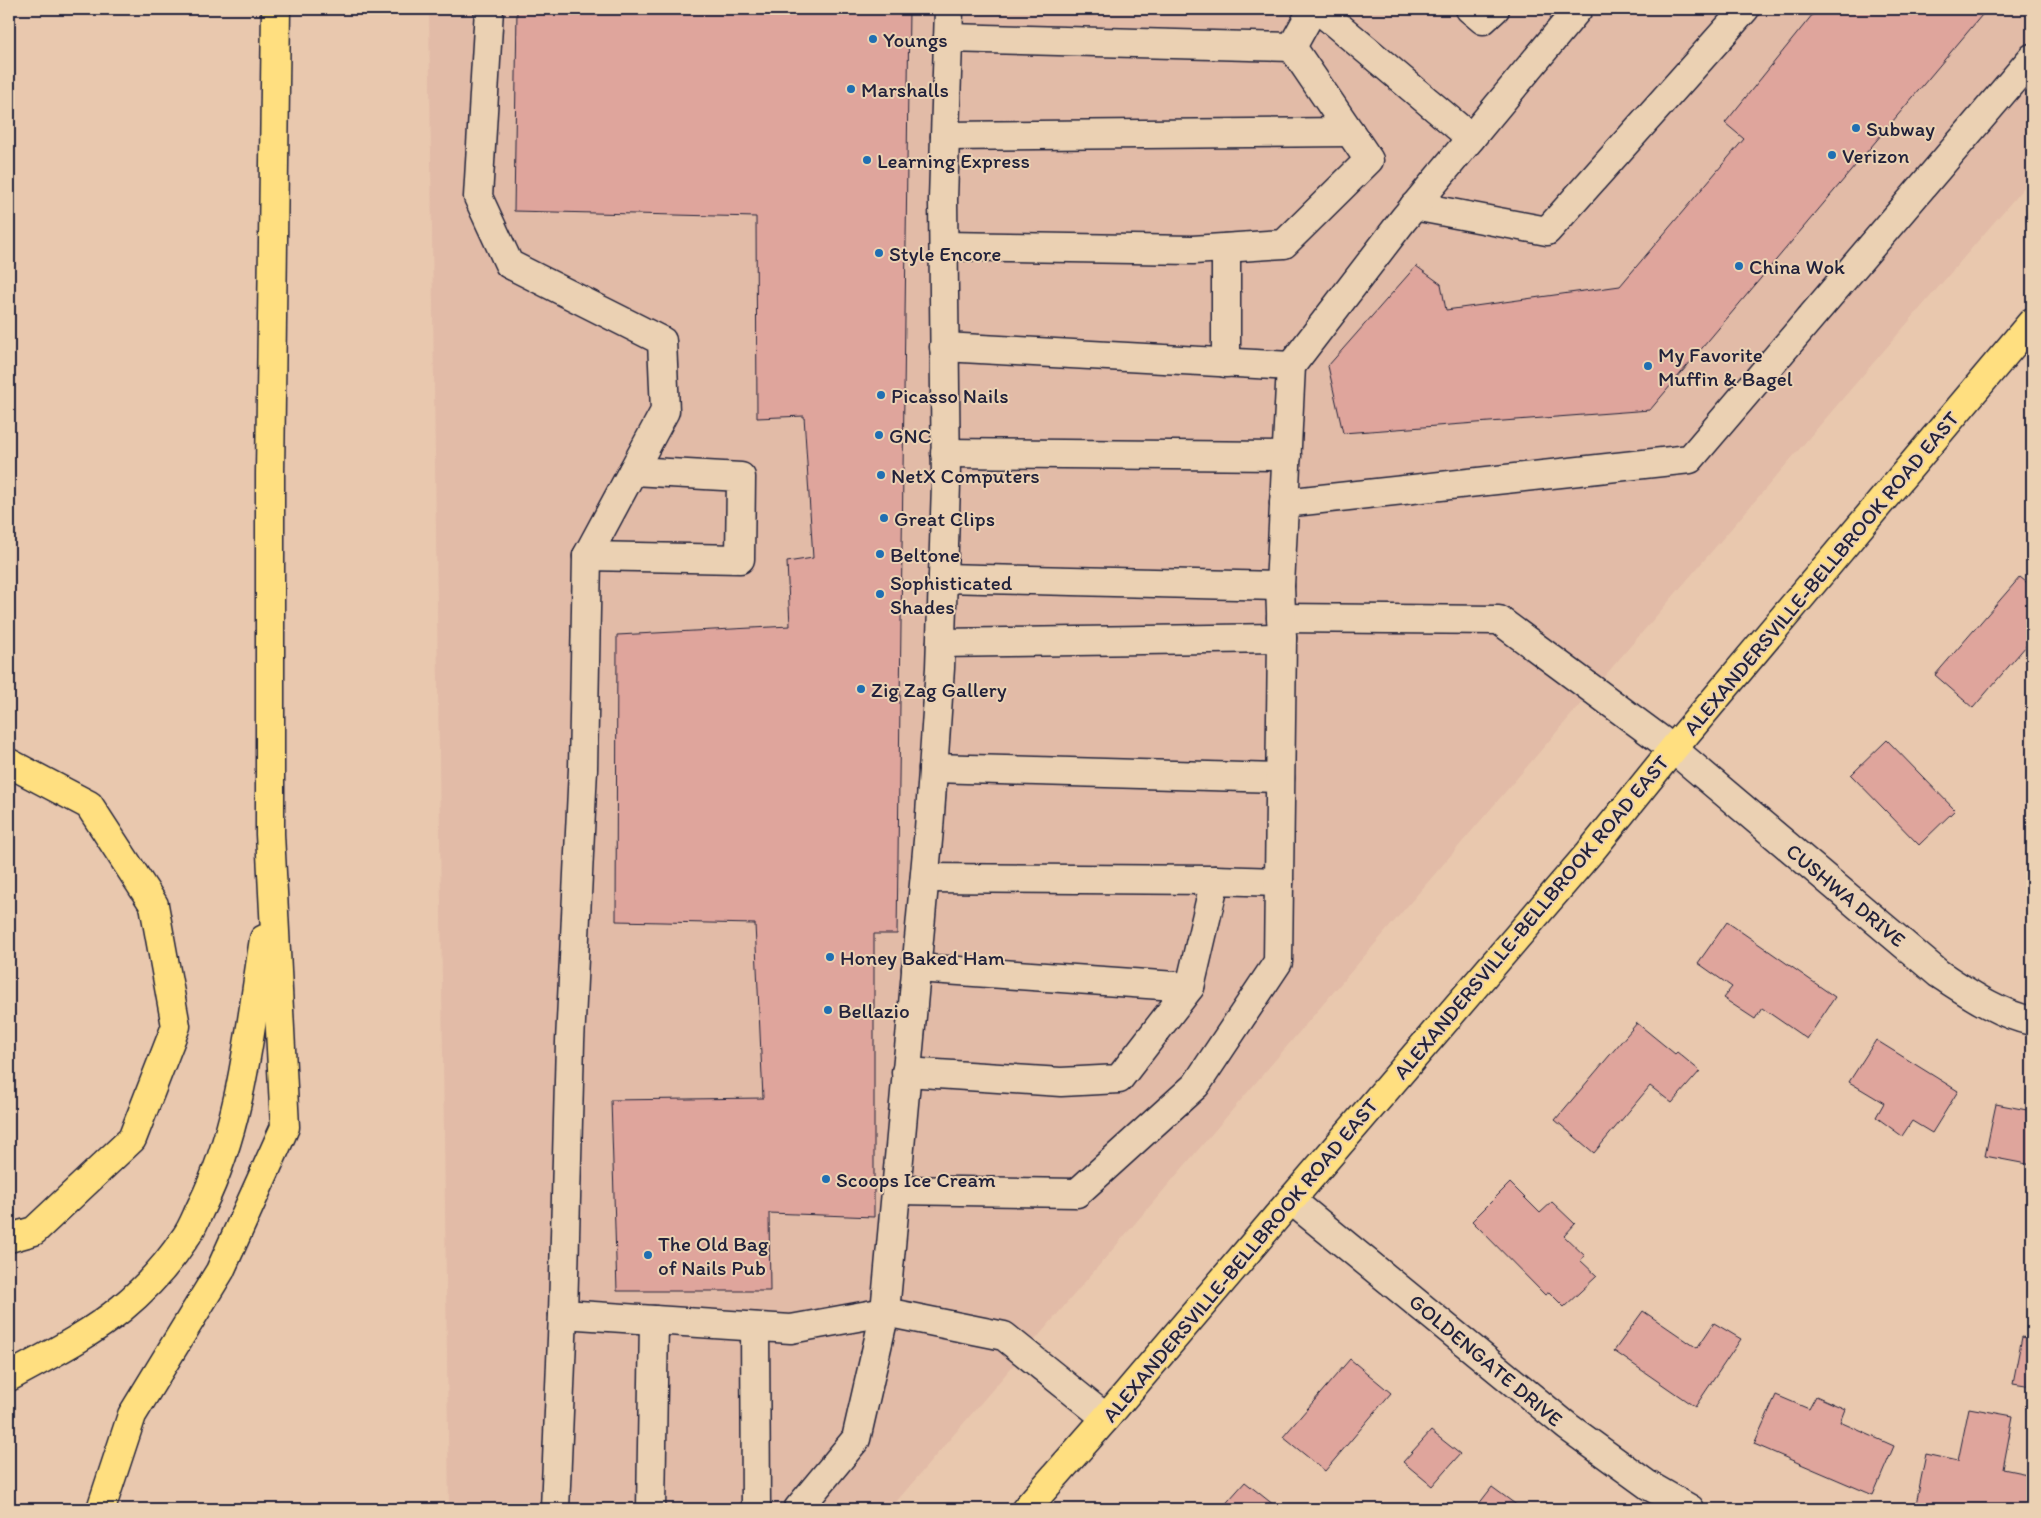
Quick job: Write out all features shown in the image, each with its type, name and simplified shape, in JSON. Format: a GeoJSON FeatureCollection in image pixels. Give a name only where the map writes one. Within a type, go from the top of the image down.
{"type":"FeatureCollection","features":[{"type":"Feature","properties":{"kind":"main road"},"geometry":{"type":"LineString","coordinates":[[101,1509],[132,1415],[220,1271],[285,1127],[270,834],[270,474],[276,9]]}},
{"type":"Feature","properties":{"kind":"main road","name":"ALEXANDERSVILLE-BELLBROOK ROAD EAST"},"geometry":{"type":"LineString","coordinates":[[1026,1509],[1584,859],[1673,749],[2032,322]]}},
{"type":"Feature","properties":{"kind":"main road"},"geometry":{"type":"LineString","coordinates":[[9,763],[90,805],[154,905],[176,1026],[132,1139],[34,1231],[9,1238]]}},
{"type":"Feature","properties":{"kind":"main road"},"geometry":{"type":"LineString","coordinates":[[9,1377],[74,1341],[121,1309],[156,1275],[186,1237],[210,1189],[229,1135],[248,1044],[272,880]]}},
{"type":"Feature","properties":{"kind":"street"},"geometry":{"type":"LineString","coordinates":[[489,9],[478,197],[509,264],[662,342],[665,412],[587,556],[583,768],[570,1042],[563,1314],[555,1509]]}},
{"type":"Feature","properties":{"kind":"street"},"geometry":{"type":"LineString","coordinates":[[798,1509],[856,1439],[885,1312],[925,878],[941,643],[945,453],[945,136],[949,9]]}},
{"type":"Feature","properties":{"kind":"street"},"geometry":{"type":"LineString","coordinates":[[1292,47],[1314,9]]}},
{"type":"Feature","properties":{"kind":"street"},"geometry":{"type":"LineString","coordinates":[[1318,9],[1471,138]]}},
{"type":"Feature","properties":{"kind":"street"},"geometry":{"type":"LineString","coordinates":[[1470,9],[1484,20],[1495,9]]}},
{"type":"Feature","properties":{"kind":"street"},"geometry":{"type":"LineString","coordinates":[[896,1190],[1077,1194],[1196,1085],[1278,962],[1282,628],[1280,586],[1291,366],[1414,206],[1578,9]]}},
{"type":"Feature","properties":{"kind":"street"},"geometry":{"type":"LineString","coordinates":[[1414,206],[1547,231],[1745,9]]}},
{"type":"Feature","properties":{"kind":"street"},"geometry":{"type":"LineString","coordinates":[[948,38],[1292,47]]}},
{"type":"Feature","properties":{"kind":"street"},"geometry":{"type":"LineString","coordinates":[[944,246],[1193,250],[1284,244],[1368,160],[1292,47]]}},
{"type":"Feature","properties":{"kind":"street"},"geometry":{"type":"LineString","coordinates":[[1284,504],[1690,459],[2032,58]]}},
{"type":"Feature","properties":{"kind":"street"},"geometry":{"type":"LineString","coordinates":[[945,136],[1350,132]]}},
{"type":"Feature","properties":{"kind":"street"},"geometry":{"type":"LineString","coordinates":[[1226,248],[1226,363]]}},
{"type":"Feature","properties":{"kind":"street"},"geometry":{"type":"LineString","coordinates":[[944,347],[1291,366]]}},
{"type":"Feature","properties":{"kind":"street"},"geometry":{"type":"LineString","coordinates":[[945,453],[1287,456]]}},
{"type":"Feature","properties":{"kind":"street"},"geometry":{"type":"LineString","coordinates":[[587,556],[740,559],[741,477],[633,471]]}},
{"type":"Feature","properties":{"kind":"street"},"geometry":{"type":"LineString","coordinates":[[943,578],[1280,586]]}},
{"type":"Feature","properties":{"kind":"street","name":"CUSHWA DRIVE"},"geometry":{"type":"LineString","coordinates":[[941,643],[1499,620],[1673,749],[1939,974],[1980,1000],[2023,1019],[2032,1021]]}},
{"type":"Feature","properties":{"kind":"street"},"geometry":{"type":"LineString","coordinates":[[933,768],[1280,778]]}},
{"type":"Feature","properties":{"kind":"street"},"geometry":{"type":"LineString","coordinates":[[925,878],[1279,882]]}},
{"type":"Feature","properties":{"kind":"street"},"geometry":{"type":"LineString","coordinates":[[906,1072],[1061,1082],[1119,1079],[1190,987],[1215,880]]}},
{"type":"Feature","properties":{"kind":"street"},"geometry":{"type":"LineString","coordinates":[[916,968],[1190,987]]}},
{"type":"Feature","properties":{"kind":"street","name":"GOLDENGATE DRIVE"},"geometry":{"type":"LineString","coordinates":[[1291,1200],[1568,1427],[1648,1485],[1690,1509]]}},
{"type":"Feature","properties":{"kind":"street"},"geometry":{"type":"LineString","coordinates":[[563,1314],[791,1329],[885,1312],[1004,1336],[1106,1418]]}},
{"type":"Feature","properties":{"kind":"street"},"geometry":{"type":"LineString","coordinates":[[651,1509],[654,1320]]}},
{"type":"Feature","properties":{"kind":"street"},"geometry":{"type":"LineString","coordinates":[[755,1327],[756,1509]]}},
{"type":"Feature","properties":{"kind":"shaded area"},"geometry":{"type":"Polygon","coordinates":[[[429,9],[2032,9],[2032,178],[890,1509],[449,1509],[429,9]]]}},
{"type":"Feature","properties":{"kind":"building"},"geometry":{"type":"Polygon","coordinates":[[[517,9],[909,9],[897,934],[874,934],[874,1217],[769,1213],[770,1291],[617,1291],[611,1100],[763,1098],[755,924],[616,921],[617,635],[790,626],[787,562],[813,558],[804,416],[757,418],[756,217],[514,211],[517,9]]]}},
{"type":"Feature","properties":{"kind":"building"},"geometry":{"type":"Polygon","coordinates":[[[1817,9],[1987,9],[1650,410],[1343,433],[1328,366],[1416,266],[1441,284],[1446,310],[1620,286],[1744,139],[1725,123],[1817,9]]]}},
{"type":"Feature","properties":{"kind":"building"},"geometry":{"type":"Polygon","coordinates":[[[2020,577],[2032,587],[2032,639],[1973,708],[1935,675],[2020,577]]]}},
{"type":"Feature","properties":{"kind":"building"},"geometry":{"type":"Polygon","coordinates":[[[1887,740],[1955,810],[1919,845],[1851,775],[1887,740]]]}},
{"type":"Feature","properties":{"kind":"building"},"geometry":{"type":"Polygon","coordinates":[[[1727,922],[1835,997],[1807,1039],[1762,1008],[1755,1019],[1723,998],[1732,987],[1698,963],[1727,922]]]}},
{"type":"Feature","properties":{"kind":"building"},"geometry":{"type":"Polygon","coordinates":[[[1637,1023],[1675,1054],[1677,1052],[1700,1071],[1672,1103],[1650,1086],[1594,1153],[1555,1120],[1637,1023]]]}},
{"type":"Feature","properties":{"kind":"building"},"geometry":{"type":"Polygon","coordinates":[[[1876,1040],[1958,1091],[1932,1133],[1912,1121],[1902,1136],[1876,1117],[1884,1103],[1849,1082],[1876,1040]]]}},
{"type":"Feature","properties":{"kind":"building"},"geometry":{"type":"Polygon","coordinates":[[[1996,1104],[2032,1111],[2032,1165],[1985,1156],[1996,1104]]]}},
{"type":"Feature","properties":{"kind":"building"},"geometry":{"type":"Polygon","coordinates":[[[1510,1183],[1540,1213],[1552,1202],[1575,1224],[1564,1236],[1585,1256],[1580,1260],[1597,1276],[1564,1307],[1549,1292],[1545,1295],[1472,1221],[1510,1183]]]}},
{"type":"Feature","properties":{"kind":"building"},"geometry":{"type":"Polygon","coordinates":[[[1643,1311],[1697,1348],[1714,1323],[1741,1339],[1695,1407],[1614,1351],[1643,1311]]]}},
{"type":"Feature","properties":{"kind":"building"},"geometry":{"type":"Polygon","coordinates":[[[2022,1337],[2032,1339],[2032,1386],[2013,1383],[2022,1337]]]}},
{"type":"Feature","properties":{"kind":"building"},"geometry":{"type":"Polygon","coordinates":[[[1350,1359],[1391,1393],[1325,1471],[1283,1437],[1350,1359]]]}},
{"type":"Feature","properties":{"kind":"building"},"geometry":{"type":"Polygon","coordinates":[[[1776,1395],[1809,1409],[1816,1396],[1845,1409],[1840,1422],[1894,1446],[1873,1495],[1754,1444],[1776,1395]]]}},
{"type":"Feature","properties":{"kind":"building"},"geometry":{"type":"Polygon","coordinates":[[[1969,1408],[2013,1416],[2003,1469],[2032,1475],[2032,1509],[1944,1509],[1916,1504],[1926,1454],[1958,1461],[1969,1408]]]}},
{"type":"Feature","properties":{"kind":"building"},"geometry":{"type":"Polygon","coordinates":[[[1431,1431],[1460,1454],[1432,1486],[1403,1462],[1431,1431]]]}},
{"type":"Feature","properties":{"kind":"building"},"geometry":{"type":"Polygon","coordinates":[[[1245,1482],[1279,1509],[1221,1509],[1245,1482]]]}},
{"type":"Feature","properties":{"kind":"building"},"geometry":{"type":"Polygon","coordinates":[[[1492,1487],[1522,1509],[1475,1509],[1492,1487]]]}},
{"type":"Feature","properties":{"kind":"place","name":"Youngs"},"geometry":{"type":"Point","coordinates":[873,39]}},
{"type":"Feature","properties":{"kind":"place","name":"Marshalls"},"geometry":{"type":"Point","coordinates":[851,89]}},
{"type":"Feature","properties":{"kind":"place","name":"Subway"},"geometry":{"type":"Point","coordinates":[1856,128]}},
{"type":"Feature","properties":{"kind":"place","name":"Verizon"},"geometry":{"type":"Point","coordinates":[1832,155]}},
{"type":"Feature","properties":{"kind":"place","name":"Learning Express"},"geometry":{"type":"Point","coordinates":[867,160]}},
{"type":"Feature","properties":{"kind":"place","name":"Style Encore"},"geometry":{"type":"Point","coordinates":[879,253]}},
{"type":"Feature","properties":{"kind":"place","name":"China Wok"},"geometry":{"type":"Point","coordinates":[1739,266]}},
{"type":"Feature","properties":{"kind":"place","name":"My Favorite Muffin & Bagel"},"geometry":{"type":"Point","coordinates":[1648,366]}},
{"type":"Feature","properties":{"kind":"place","name":"Picasso Nails"},"geometry":{"type":"Point","coordinates":[881,395]}},
{"type":"Feature","properties":{"kind":"place","name":"GNC"},"geometry":{"type":"Point","coordinates":[879,435]}},
{"type":"Feature","properties":{"kind":"place","name":"NetX Computers"},"geometry":{"type":"Point","coordinates":[881,475]}},
{"type":"Feature","properties":{"kind":"place","name":"Great Clips"},"geometry":{"type":"Point","coordinates":[884,518]}},
{"type":"Feature","properties":{"kind":"place","name":"Beltone"},"geometry":{"type":"Point","coordinates":[880,554]}},
{"type":"Feature","properties":{"kind":"place","name":"Sophisticated Shades"},"geometry":{"type":"Point","coordinates":[880,594]}},
{"type":"Feature","properties":{"kind":"place","name":"Zig Zag Gallery"},"geometry":{"type":"Point","coordinates":[861,689]}},
{"type":"Feature","properties":{"kind":"place","name":"Honey Baked Ham"},"geometry":{"type":"Point","coordinates":[830,957]}},
{"type":"Feature","properties":{"kind":"place","name":"Bellazio"},"geometry":{"type":"Point","coordinates":[828,1010]}},
{"type":"Feature","properties":{"kind":"place","name":"Scoops Ice Cream"},"geometry":{"type":"Point","coordinates":[826,1179]}},
{"type":"Feature","properties":{"kind":"place","name":"The Old Bag of Nails Pub"},"geometry":{"type":"Point","coordinates":[648,1255]}}]}
